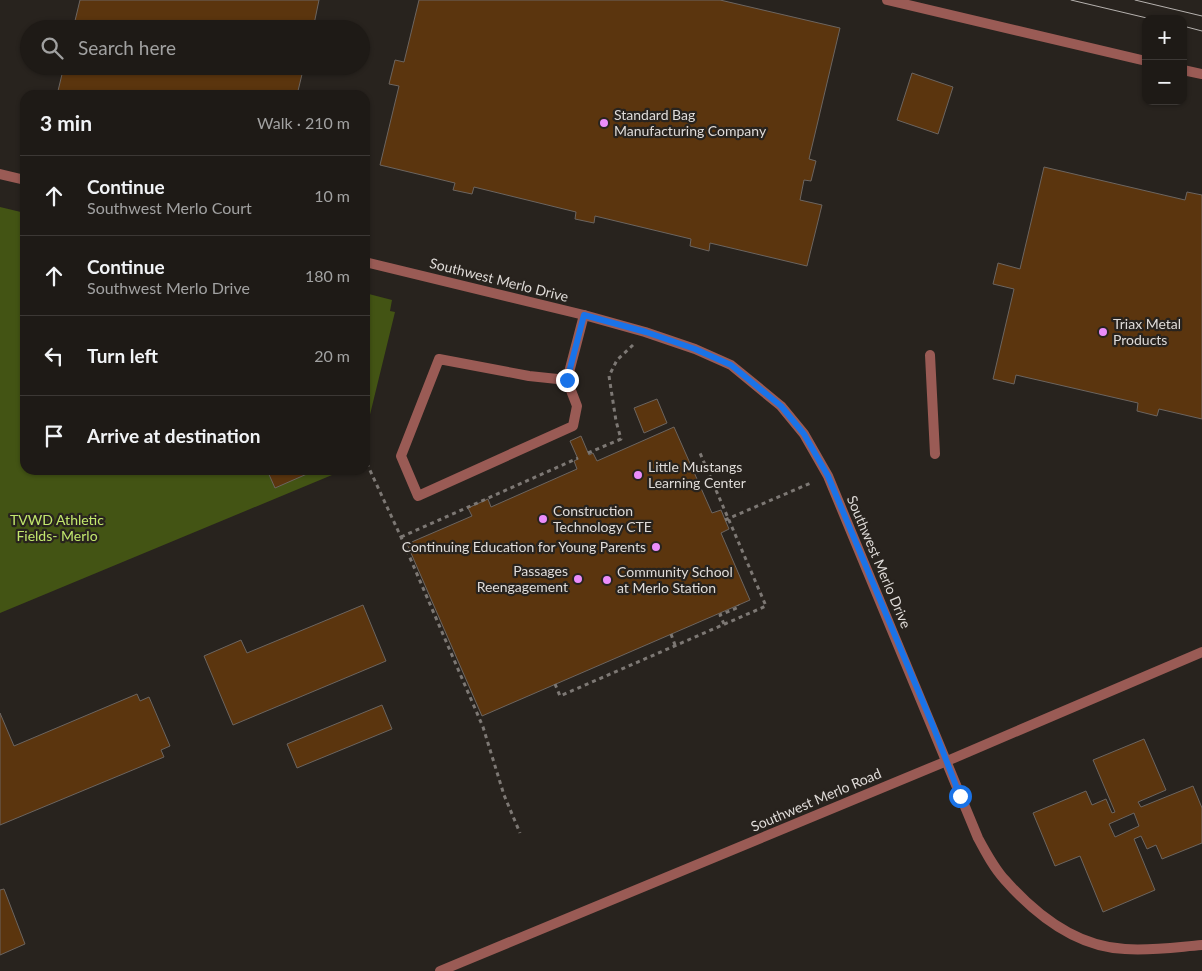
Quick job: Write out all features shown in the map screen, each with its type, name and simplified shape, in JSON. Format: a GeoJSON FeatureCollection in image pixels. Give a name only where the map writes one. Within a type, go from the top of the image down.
{"type":"FeatureCollection","features":[{"type":"Feature","properties":{"kind":"street"},"geometry":{"type":"LineString","coordinates":[[887,0],[1142,60]]}},
{"type":"Feature","properties":{"kind":"street"},"geometry":{"type":"LineString","coordinates":[[1187,71],[1202,74]]}},
{"type":"Feature","properties":{"kind":"street"},"geometry":{"type":"LineString","coordinates":[[0,174],[20,179]]}},
{"type":"Feature","properties":{"kind":"street","name":"Southwest Merlo Drive"},"geometry":{"type":"LineString","coordinates":[[370,263],[584,315],[646,332],[695,349],[731,365],[781,406],[804,434],[828,476],[947,760],[967,813],[990,860],[1004,880],[1034,910],[1056,926],[1093,943],[1124,949],[1202,946]]}},
{"type":"Feature","properties":{"kind":"street"},"geometry":{"type":"LineString","coordinates":[[567,380],[529,376],[439,359],[402,456],[418,496],[573,426],[577,406],[567,380],[584,315]]}},
{"type":"Feature","properties":{"kind":"street"},"geometry":{"type":"LineString","coordinates":[[930,355],[935,454]]}},
{"type":"Feature","properties":{"kind":"street","name":"Southwest Merlo Road"},"geometry":{"type":"LineString","coordinates":[[440,971],[1202,652]]}},
{"type":"Feature","properties":{"kind":"path"},"geometry":{"type":"LineString","coordinates":[[588,453],[620,439],[609,376],[617,360],[646,332]]}},
{"type":"Feature","properties":{"kind":"path"},"geometry":{"type":"LineString","coordinates":[[555,684],[560,696],[766,606],[726,520],[700,453]]}},
{"type":"Feature","properties":{"kind":"path"},"geometry":{"type":"LineString","coordinates":[[401,537],[578,458]]}},
{"type":"Feature","properties":{"kind":"path"},"geometry":{"type":"LineString","coordinates":[[370,470],[464,679],[483,727],[504,795],[520,832]]}},
{"type":"Feature","properties":{"kind":"path"},"geometry":{"type":"LineString","coordinates":[[726,520],[802,486]]}},
{"type":"Feature","properties":{"kind":"path"},"geometry":{"type":"LineString","coordinates":[[724,624],[720,615],[739,607],[738,605]]}},
{"type":"Feature","properties":{"kind":"path"},"geometry":{"type":"LineString","coordinates":[[671,634],[675,645]]}},
{"type":"Feature","properties":{"kind":"green space","name":"TVWD Athletic Fields- Merlo"},"geometry":{"type":"Polygon","coordinates":[[[0,207],[20,212],[20,475],[332,475],[0,613],[0,207]]]}},
{"type":"Feature","properties":{"kind":"green space"},"geometry":{"type":"Polygon","coordinates":[[[370,294],[392,300],[390,311],[395,312],[370,414],[370,294]]]}},
{"type":"Feature","properties":{"kind":"building"},"geometry":{"type":"Polygon","coordinates":[[[80,0],[319,0],[315,20],[75,20],[80,0]]]}},
{"type":"Feature","properties":{"kind":"building","name":"Standard Bag Manufacturing Company"},"geometry":{"type":"Polygon","coordinates":[[[419,0],[720,0],[840,28],[809,159],[816,161],[811,181],[804,180],[800,200],[822,205],[807,266],[710,243],[709,251],[690,246],[691,239],[595,216],[594,223],[575,219],[576,212],[474,187],[472,194],[453,190],[455,183],[380,165],[399,86],[389,84],[395,60],[404,62],[419,0]]]}},
{"type":"Feature","properties":{"kind":"building"},"geometry":{"type":"Polygon","coordinates":[[[912,73],[953,87],[938,134],[897,120],[912,73]]]}},
{"type":"Feature","properties":{"kind":"building"},"geometry":{"type":"Polygon","coordinates":[[[62,75],[302,75],[298,90],[58,90],[62,75]]]}},
{"type":"Feature","properties":{"kind":"building","name":"Triax Metal Products"},"geometry":{"type":"Polygon","coordinates":[[[1044,167],[1185,200],[1187,192],[1202,195],[1202,419],[1159,409],[1157,416],[1137,411],[1138,403],[1016,375],[1014,384],[993,379],[1014,289],[993,284],[998,263],[1020,269],[1044,167]]]}},
{"type":"Feature","properties":{"kind":"building"},"geometry":{"type":"Polygon","coordinates":[[[657,399],[667,423],[644,433],[634,408],[657,399]]]}},
{"type":"Feature","properties":{"kind":"building"},"geometry":{"type":"Polygon","coordinates":[[[674,427],[712,513],[721,510],[729,529],[721,533],[750,600],[482,716],[407,544],[472,516],[468,508],[488,499],[491,507],[577,469],[574,461],[578,459],[570,441],[581,436],[589,455],[593,453],[597,461],[674,427]]]}},
{"type":"Feature","properties":{"kind":"building"},"geometry":{"type":"Polygon","coordinates":[[[269,475],[305,475],[275,488],[269,475]]]}},
{"type":"Feature","properties":{"kind":"building"},"geometry":{"type":"Polygon","coordinates":[[[363,605],[386,661],[233,725],[204,656],[241,640],[247,653],[363,605]]]}},
{"type":"Feature","properties":{"kind":"building"},"geometry":{"type":"Polygon","coordinates":[[[137,694],[140,701],[149,697],[170,746],[161,750],[164,757],[0,825],[0,713],[14,746],[137,694]]]}},
{"type":"Feature","properties":{"kind":"building"},"geometry":{"type":"Polygon","coordinates":[[[382,705],[392,729],[297,768],[287,744],[382,705]]]}},
{"type":"Feature","properties":{"kind":"building"},"geometry":{"type":"Polygon","coordinates":[[[1144,739],[1166,790],[1138,802],[1141,807],[1193,786],[1202,808],[1202,843],[1162,859],[1156,845],[1147,849],[1141,836],[1134,839],[1155,890],[1103,912],[1080,856],[1055,866],[1033,813],[1086,791],[1092,805],[1106,799],[1112,813],[1115,812],[1093,760],[1144,739]],[[1134,813],[1109,824],[1115,837],[1139,826],[1134,813]]]}},
{"type":"Feature","properties":{"kind":"building"},"geometry":{"type":"Polygon","coordinates":[[[4,889],[25,944],[0,955],[0,890],[4,889]]]}},
{"type":"Feature","properties":{"kind":"tram line"},"geometry":{"type":"LineString","coordinates":[[1071,0],[1142,17]]}},
{"type":"Feature","properties":{"kind":"tram line"},"geometry":{"type":"LineString","coordinates":[[1135,0],[1202,16]]}},
{"type":"Feature","properties":{"kind":"tram line"},"geometry":{"type":"LineString","coordinates":[[1187,27],[1202,31]]}},
{"type":"Feature","properties":{"kind":"place","name":"Standard Bag Manufacturing Company"},"geometry":{"type":"Point","coordinates":[604,123]}},
{"type":"Feature","properties":{"kind":"place","name":"Triax Metal Products"},"geometry":{"type":"Point","coordinates":[1103,332]}},
{"type":"Feature","properties":{"kind":"place","name":"Little Mustangs Learning Center"},"geometry":{"type":"Point","coordinates":[638,475]}},
{"type":"Feature","properties":{"kind":"place","name":"Construction Technology CTE"},"geometry":{"type":"Point","coordinates":[543,519]}},
{"type":"Feature","properties":{"kind":"place","name":"Continuing Education for Young Parents"},"geometry":{"type":"Point","coordinates":[656,547]}},
{"type":"Feature","properties":{"kind":"place","name":"Passages Reengagement"},"geometry":{"type":"Point","coordinates":[578,579]}},
{"type":"Feature","properties":{"kind":"place","name":"Community School at Merlo Station"},"geometry":{"type":"Point","coordinates":[607,580]}},
{"type":"Feature","properties":{"kind":"route"},"geometry":{"type":"LineString","coordinates":[[567,380],[584,315],[646,332],[695,349],[731,365],[781,406],[804,434],[828,476],[933,726],[960,796]]}}]}
